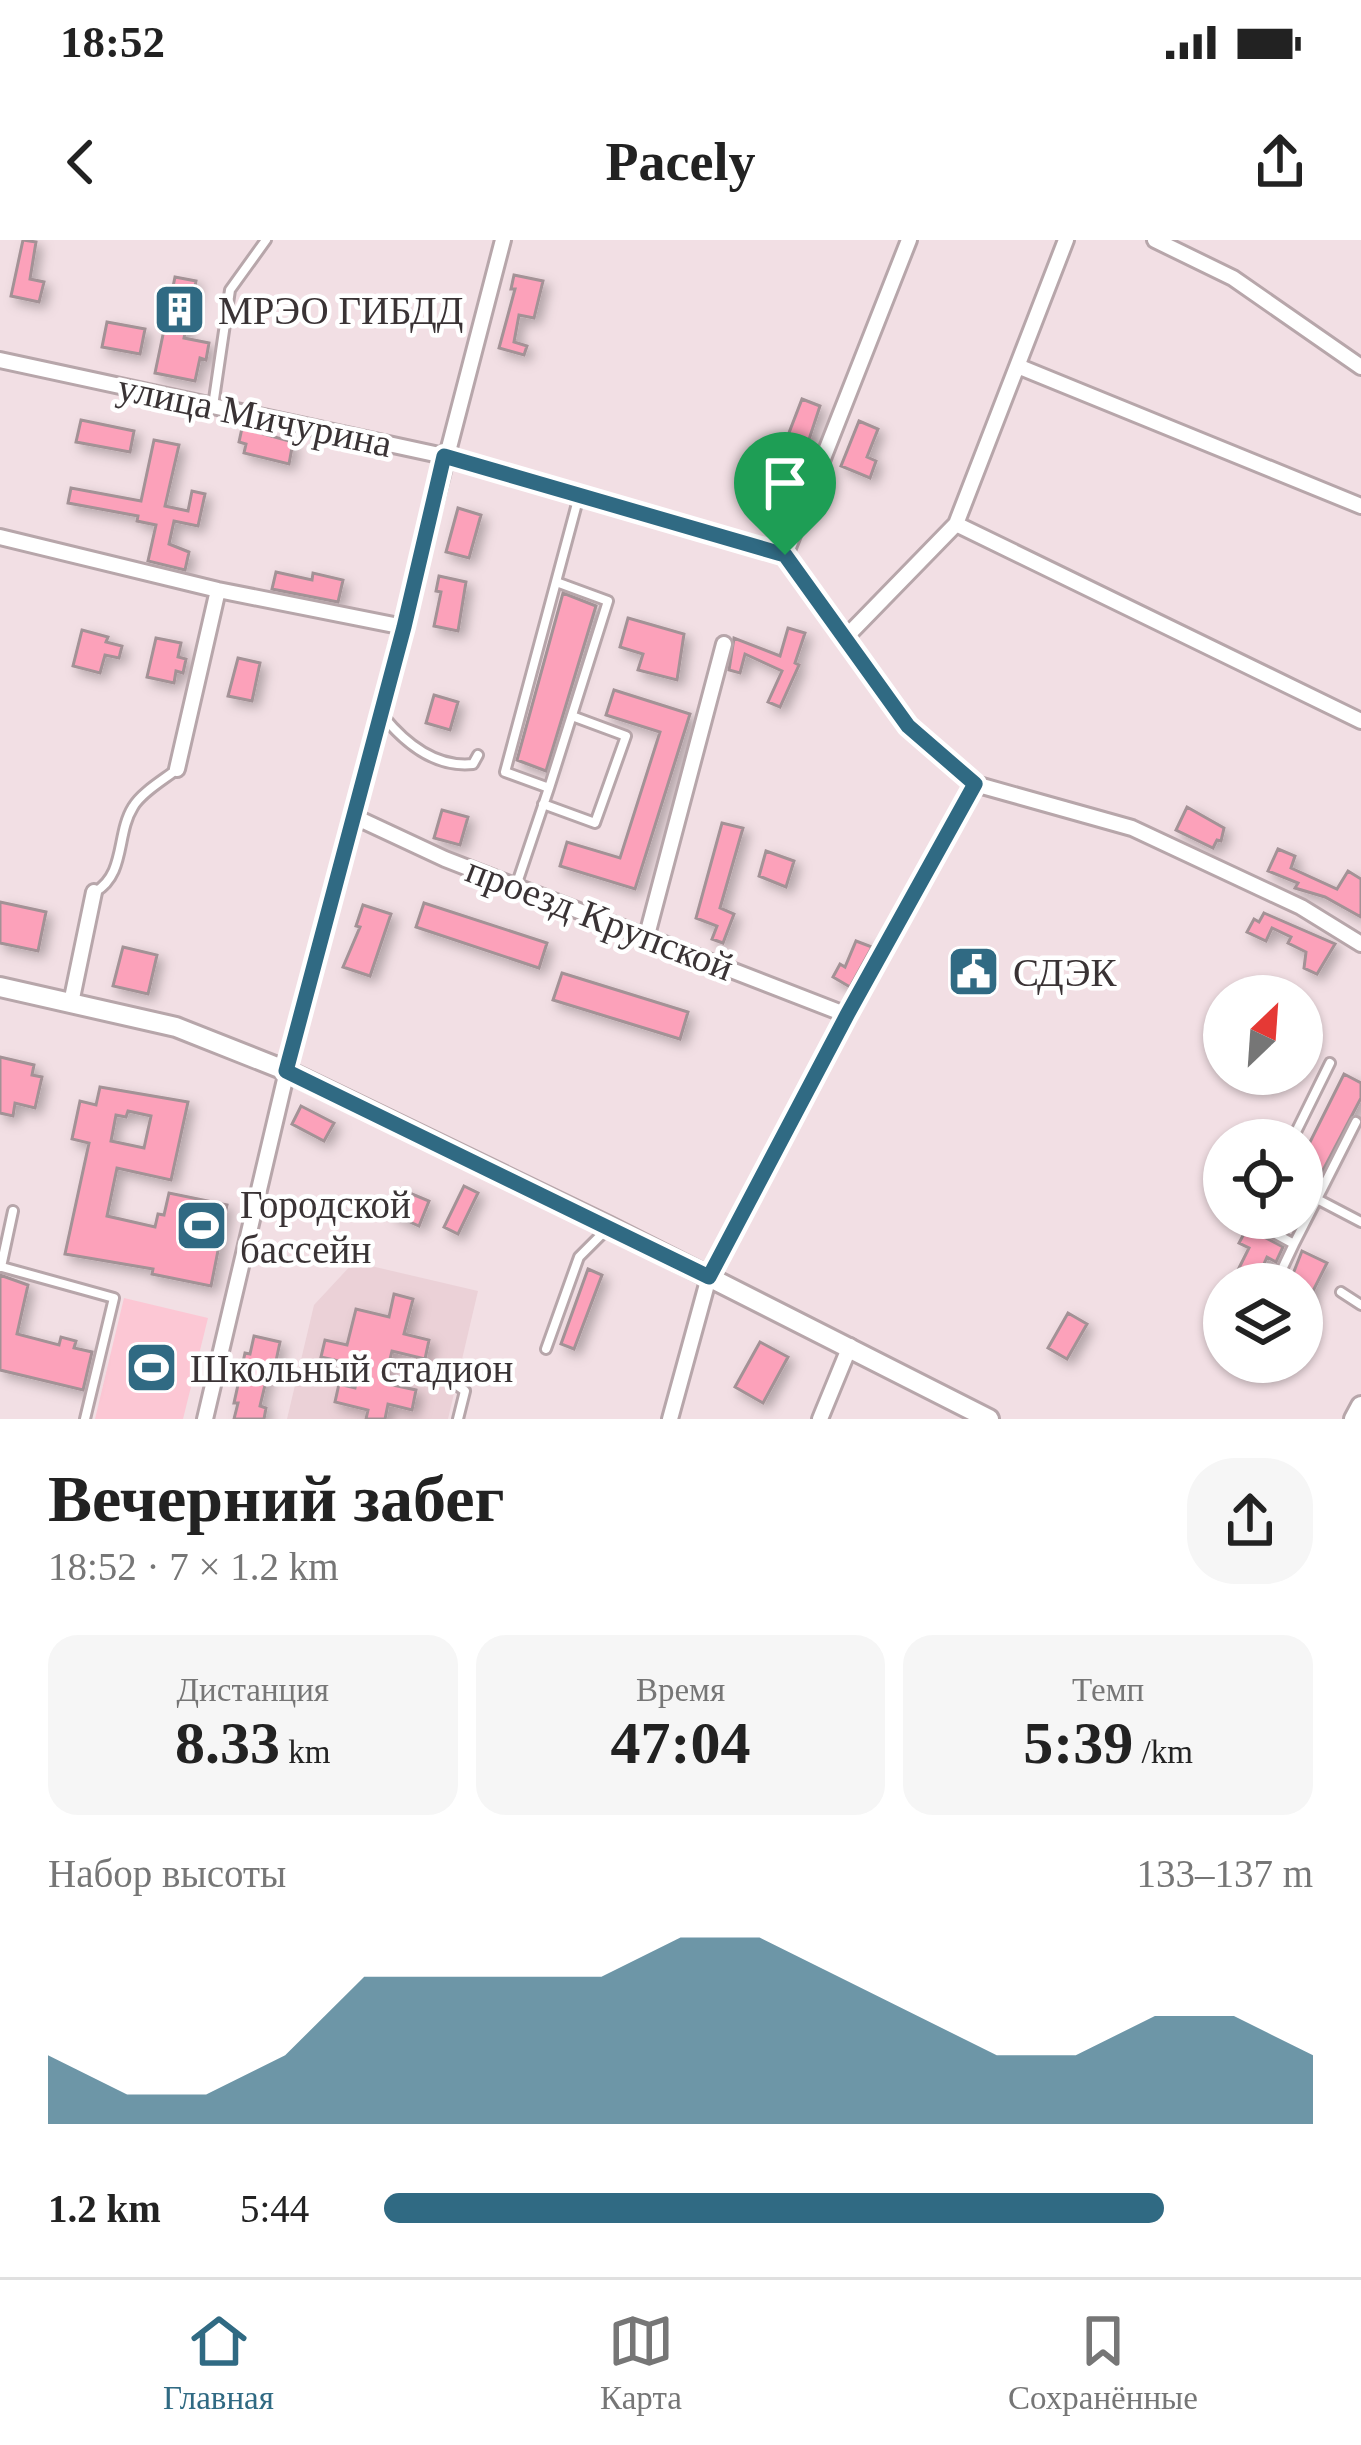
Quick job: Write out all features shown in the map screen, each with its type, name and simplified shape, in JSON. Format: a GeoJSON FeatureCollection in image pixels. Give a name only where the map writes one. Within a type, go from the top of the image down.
{"type":"FeatureCollection","features":[{"type":"Feature","properties":{"kind":"main road"},"geometry":{"type":"LineString","coordinates":[[0,987],[176,1027],[286,1071],[608,1226],[989,1419]]}},
{"type":"Feature","properties":{"kind":"main road"},"geometry":{"type":"LineString","coordinates":[[1354,1419],[1361,1406]]}},
{"type":"Feature","properties":{"kind":"street"},"geometry":{"type":"LineString","coordinates":[[206,1419],[286,1071],[502,240]]}},
{"type":"Feature","properties":{"kind":"street"},"geometry":{"type":"LineString","coordinates":[[910,240],[785,555],[908,726],[975,784],[1132,828],[1300,907],[1361,944]]}},
{"type":"Feature","properties":{"kind":"street"},"geometry":{"type":"LineString","coordinates":[[845,638],[956,524],[1066,240]]}},
{"type":"Feature","properties":{"kind":"street"},"geometry":{"type":"LineString","coordinates":[[1155,240],[1234,278],[1361,367]]}},
{"type":"Feature","properties":{"kind":"street","name":"улица Мичурина"},"geometry":{"type":"LineString","coordinates":[[0,360],[444,456],[785,555]]}},
{"type":"Feature","properties":{"kind":"street"},"geometry":{"type":"LineString","coordinates":[[1020,367],[1361,506]]}},
{"type":"Feature","properties":{"kind":"street"},"geometry":{"type":"LineString","coordinates":[[956,524],[1361,721]]}},
{"type":"Feature","properties":{"kind":"street"},"geometry":{"type":"LineString","coordinates":[[0,537],[218,590],[404,627]]}},
{"type":"Feature","properties":{"kind":"street"},"geometry":{"type":"LineString","coordinates":[[177,769],[218,590]]}},
{"type":"Feature","properties":{"kind":"street"},"geometry":{"type":"LineString","coordinates":[[647,935],[724,644]]}},
{"type":"Feature","properties":{"kind":"street"},"geometry":{"type":"LineString","coordinates":[[670,1419],[709,1277],[975,784]]}},
{"type":"Feature","properties":{"kind":"street","name":"проезд Крупской"},"geometry":{"type":"LineString","coordinates":[[355,817],[445,859],[847,1015]]}},
{"type":"Feature","properties":{"kind":"street"},"geometry":{"type":"LineString","coordinates":[[71,1003],[94,892]]}},
{"type":"Feature","properties":{"kind":"street"},"geometry":{"type":"LineString","coordinates":[[820,1419],[850,1346]]}},
{"type":"Feature","properties":{"kind":"lane"},"geometry":{"type":"LineString","coordinates":[[213,406],[230,290],[266,240]]}},
{"type":"Feature","properties":{"kind":"lane"},"geometry":{"type":"LineString","coordinates":[[548,788],[506,772],[579,495]]}},
{"type":"Feature","properties":{"kind":"lane"},"geometry":{"type":"LineString","coordinates":[[516,886],[608,601],[559,583]]}},
{"type":"Feature","properties":{"kind":"lane"},"geometry":{"type":"LineString","coordinates":[[382,714],[400,738],[417,750],[458,766],[473,764],[478,755]]}},
{"type":"Feature","properties":{"kind":"lane"},"geometry":{"type":"LineString","coordinates":[[543,804],[595,823],[626,736],[572,716]]}},
{"type":"Feature","properties":{"kind":"lane"},"geometry":{"type":"LineString","coordinates":[[94,892],[105,886],[115,870],[133,806],[177,769]]}},
{"type":"Feature","properties":{"kind":"lane"},"geometry":{"type":"LineString","coordinates":[[1302,1119],[1330,1064]]}},
{"type":"Feature","properties":{"kind":"lane"},"geometry":{"type":"LineString","coordinates":[[1323,1187],[1356,1122]]}},
{"type":"Feature","properties":{"kind":"lane"},"geometry":{"type":"LineString","coordinates":[[1323,1202],[1361,1222]]}},
{"type":"Feature","properties":{"kind":"lane"},"geometry":{"type":"LineString","coordinates":[[13,1211],[1,1267],[114,1298],[85,1419]]}},
{"type":"Feature","properties":{"kind":"lane"},"geometry":{"type":"LineString","coordinates":[[546,1349],[579,1257],[608,1226]]}},
{"type":"Feature","properties":{"kind":"lane"},"geometry":{"type":"LineString","coordinates":[[1285,1239],[1294,1244]]}},
{"type":"Feature","properties":{"kind":"lane"},"geometry":{"type":"LineString","coordinates":[[1285,1263],[1297,1239]]}},
{"type":"Feature","properties":{"kind":"lane"},"geometry":{"type":"LineString","coordinates":[[1341,1292],[1361,1305]]}},
{"type":"Feature","properties":{"kind":"lane"},"geometry":{"type":"LineString","coordinates":[[458,1386],[465,1391],[458,1419]]}},
{"type":"Feature","properties":{"kind":"shaded area"},"geometry":{"type":"Polygon","coordinates":[[[354,1262],[478,1291],[448,1419],[287,1419],[314,1305],[354,1262]]]}},
{"type":"Feature","properties":{"kind":"shaded area","name":"Школьный стадион"},"geometry":{"type":"Polygon","coordinates":[[[124,1298],[208,1318],[183,1419],[95,1419],[124,1298]]]}},
{"type":"Feature","properties":{"kind":"building"},"geometry":{"type":"Polygon","coordinates":[[[23,240],[36,242],[30,279],[44,282],[39,302],[11,296],[23,240]]]}},
{"type":"Feature","properties":{"kind":"building"},"geometry":{"type":"Polygon","coordinates":[[[514,275],[543,281],[534,318],[519,315],[514,342],[527,346],[524,355],[499,348],[515,289],[511,289],[514,275]]]}},
{"type":"Feature","properties":{"kind":"building","name":"МРЭО ГИБДД"},"geometry":{"type":"Polygon","coordinates":[[[175,277],[196,281],[184,338],[209,343],[195,381],[155,373],[175,277]]]}},
{"type":"Feature","properties":{"kind":"building"},"geometry":{"type":"Polygon","coordinates":[[[107,322],[145,329],[140,354],[102,347],[107,322]]]}},
{"type":"Feature","properties":{"kind":"building"},"geometry":{"type":"Polygon","coordinates":[[[802,399],[820,406],[798,473],[777,464],[802,399]]]}},
{"type":"Feature","properties":{"kind":"building"},"geometry":{"type":"Polygon","coordinates":[[[81,420],[134,431],[130,452],[76,442],[81,420]]]}},
{"type":"Feature","properties":{"kind":"building"},"geometry":{"type":"Polygon","coordinates":[[[859,421],[878,429],[867,457],[876,461],[870,478],[841,466],[859,421]]]}},
{"type":"Feature","properties":{"kind":"building"},"geometry":{"type":"Polygon","coordinates":[[[242,428],[293,442],[289,464],[244,453],[246,444],[239,442],[242,428]]]}},
{"type":"Feature","properties":{"kind":"building"},"geometry":{"type":"Polygon","coordinates":[[[154,440],[179,445],[165,506],[188,511],[192,491],[205,494],[198,526],[174,521],[169,544],[189,552],[185,570],[148,561],[156,525],[137,521],[138,516],[68,503],[71,488],[141,501],[154,440]]]}},
{"type":"Feature","properties":{"kind":"building"},"geometry":{"type":"Polygon","coordinates":[[[458,508],[481,515],[469,558],[446,552],[458,508]]]}},
{"type":"Feature","properties":{"kind":"building"},"geometry":{"type":"Polygon","coordinates":[[[276,572],[312,580],[313,573],[343,580],[338,602],[272,589],[276,572]]]}},
{"type":"Feature","properties":{"kind":"building"},"geometry":{"type":"Polygon","coordinates":[[[439,576],[466,582],[458,631],[434,626],[439,576]]]}},
{"type":"Feature","properties":{"kind":"building"},"geometry":{"type":"Polygon","coordinates":[[[563,593],[596,606],[546,771],[517,760],[563,593]]]}},
{"type":"Feature","properties":{"kind":"building"},"geometry":{"type":"Polygon","coordinates":[[[628,618],[684,634],[677,680],[638,670],[643,654],[620,647],[628,618]]]}},
{"type":"Feature","properties":{"kind":"building"},"geometry":{"type":"Polygon","coordinates":[[[788,628],[805,633],[795,663],[799,665],[780,707],[768,702],[782,671],[745,654],[740,673],[729,670],[734,638],[780,656],[788,628]]]}},
{"type":"Feature","properties":{"kind":"building"},"geometry":{"type":"Polygon","coordinates":[[[82,630],[122,646],[119,658],[105,655],[100,673],[73,666],[82,630]]]}},
{"type":"Feature","properties":{"kind":"building"},"geometry":{"type":"Polygon","coordinates":[[[156,638],[181,643],[178,657],[186,659],[174,683],[147,677],[156,638]]]}},
{"type":"Feature","properties":{"kind":"building"},"geometry":{"type":"Polygon","coordinates":[[[238,658],[260,663],[252,701],[228,696],[238,658]]]}},
{"type":"Feature","properties":{"kind":"building"},"geometry":{"type":"Polygon","coordinates":[[[614,690],[690,714],[635,889],[560,866],[567,842],[620,858],[660,732],[606,715],[614,690]]]}},
{"type":"Feature","properties":{"kind":"building"},"geometry":{"type":"Polygon","coordinates":[[[434,695],[458,702],[450,730],[426,723],[434,695]]]}},
{"type":"Feature","properties":{"kind":"building"},"geometry":{"type":"Polygon","coordinates":[[[1187,807],[1224,828],[1221,841],[1213,848],[1176,830],[1187,807]]]}},
{"type":"Feature","properties":{"kind":"building"},"geometry":{"type":"Polygon","coordinates":[[[442,810],[468,817],[460,845],[434,838],[442,810]]]}},
{"type":"Feature","properties":{"kind":"building"},"geometry":{"type":"Polygon","coordinates":[[[722,823],[743,828],[720,908],[734,914],[723,943],[712,939],[717,926],[696,918],[722,823]]]}},
{"type":"Feature","properties":{"kind":"building"},"geometry":{"type":"Polygon","coordinates":[[[1278,849],[1295,856],[1291,868],[1337,889],[1348,871],[1361,879],[1361,917],[1268,871],[1278,849]]]}},
{"type":"Feature","properties":{"kind":"building"},"geometry":{"type":"Polygon","coordinates":[[[766,851],[794,861],[786,887],[759,876],[766,851]]]}},
{"type":"Feature","properties":{"kind":"building"},"geometry":{"type":"Polygon","coordinates":[[[0,902],[46,912],[38,951],[0,943],[0,902]]]}},
{"type":"Feature","properties":{"kind":"building"},"geometry":{"type":"Polygon","coordinates":[[[424,903],[547,943],[539,968],[416,927],[424,903]]]}},
{"type":"Feature","properties":{"kind":"building"},"geometry":{"type":"Polygon","coordinates":[[[363,905],[391,914],[370,976],[343,967],[360,927],[356,926],[363,905]]]}},
{"type":"Feature","properties":{"kind":"building"},"geometry":{"type":"Polygon","coordinates":[[[1264,913],[1335,944],[1317,974],[1304,968],[1306,952],[1288,943],[1291,937],[1272,928],[1266,941],[1247,932],[1264,913]]]}},
{"type":"Feature","properties":{"kind":"building"},"geometry":{"type":"Polygon","coordinates":[[[856,941],[872,947],[850,987],[833,977],[840,964],[845,967],[856,941]]]}},
{"type":"Feature","properties":{"kind":"building"},"geometry":{"type":"Polygon","coordinates":[[[123,947],[157,955],[148,994],[113,986],[123,947]]]}},
{"type":"Feature","properties":{"kind":"building"},"geometry":{"type":"Polygon","coordinates":[[[562,973],[688,1012],[680,1039],[553,1000],[562,973]]]}},
{"type":"Feature","properties":{"kind":"building"},"geometry":{"type":"Polygon","coordinates":[[[0,1057],[34,1065],[32,1075],[42,1077],[35,1108],[15,1103],[13,1116],[0,1113],[0,1057]]]}},
{"type":"Feature","properties":{"kind":"building"},"geometry":{"type":"Polygon","coordinates":[[[1344,1074],[1361,1083],[1361,1098],[1323,1170],[1322,1119],[1344,1074]]]}},
{"type":"Feature","properties":{"kind":"building"},"geometry":{"type":"Polygon","coordinates":[[[100,1087],[188,1102],[171,1180],[117,1168],[107,1216],[155,1227],[158,1214],[164,1215],[169,1193],[227,1205],[211,1286],[152,1274],[153,1269],[65,1254],[89,1143],[72,1139],[80,1101],[96,1105],[100,1087]],[[128,1111],[126,1117],[116,1115],[111,1141],[144,1148],[151,1116],[128,1111]]]}},
{"type":"Feature","properties":{"kind":"building"},"geometry":{"type":"Polygon","coordinates":[[[301,1106],[334,1123],[324,1141],[292,1124],[301,1106]]]}},
{"type":"Feature","properties":{"kind":"building"},"geometry":{"type":"Polygon","coordinates":[[[464,1186],[478,1193],[458,1234],[444,1227],[464,1186]]]}},
{"type":"Feature","properties":{"kind":"building"},"geometry":{"type":"Polygon","coordinates":[[[400,1189],[429,1201],[419,1226],[390,1213],[400,1189]]]}},
{"type":"Feature","properties":{"kind":"building"},"geometry":{"type":"Polygon","coordinates":[[[1241,1239],[1268,1239],[1283,1247],[1276,1262],[1267,1257],[1264,1263],[1242,1263],[1249,1248],[1239,1243],[1241,1239]]]}},
{"type":"Feature","properties":{"kind":"building"},"geometry":{"type":"Polygon","coordinates":[[[1302,1251],[1327,1263],[1323,1271],[1323,1263],[1297,1263],[1302,1251]]]}},
{"type":"Feature","properties":{"kind":"building"},"geometry":{"type":"Polygon","coordinates":[[[588,1269],[602,1275],[574,1349],[561,1344],[588,1269]]]}},
{"type":"Feature","properties":{"kind":"building"},"geometry":{"type":"Polygon","coordinates":[[[0,1275],[28,1285],[17,1334],[59,1345],[61,1337],[76,1341],[74,1348],[92,1352],[83,1390],[0,1370],[0,1275]]]}},
{"type":"Feature","properties":{"kind":"building"},"geometry":{"type":"Polygon","coordinates":[[[394,1294],[413,1299],[404,1334],[429,1340],[425,1359],[392,1351],[384,1383],[416,1390],[412,1410],[388,1404],[385,1419],[366,1419],[368,1410],[335,1402],[339,1384],[355,1388],[360,1366],[321,1357],[325,1340],[347,1345],[356,1309],[389,1317],[394,1294]]]}},
{"type":"Feature","properties":{"kind":"building"},"geometry":{"type":"Polygon","coordinates":[[[1068,1313],[1087,1324],[1067,1359],[1048,1348],[1068,1313]]]}},
{"type":"Feature","properties":{"kind":"building"},"geometry":{"type":"Polygon","coordinates":[[[254,1336],[280,1342],[260,1406],[266,1408],[264,1419],[234,1419],[245,1353],[250,1354],[254,1336]]]}},
{"type":"Feature","properties":{"kind":"building"},"geometry":{"type":"Polygon","coordinates":[[[760,1342],[788,1357],[763,1403],[735,1387],[760,1342]]]}},
{"type":"Feature","properties":{"kind":"place","name":"МРЭО ГИБДД"},"geometry":{"type":"Point","coordinates":[179,310]}},
{"type":"Feature","properties":{"kind":"place","name":"СДЭК"},"geometry":{"type":"Point","coordinates":[974,972]}},
{"type":"Feature","properties":{"kind":"place","name":"Городской бассейн"},"geometry":{"type":"Point","coordinates":[201,1226]}},
{"type":"Feature","properties":{"kind":"place","name":"Школьный стадион"},"geometry":{"type":"Point","coordinates":[151,1368]}},
{"type":"Feature","properties":{"kind":"route"},"geometry":{"type":"LineString","coordinates":[[444,456],[785,555],[908,726],[975,784],[709,1277],[286,1071],[404,627],[444,456]]}}]}
